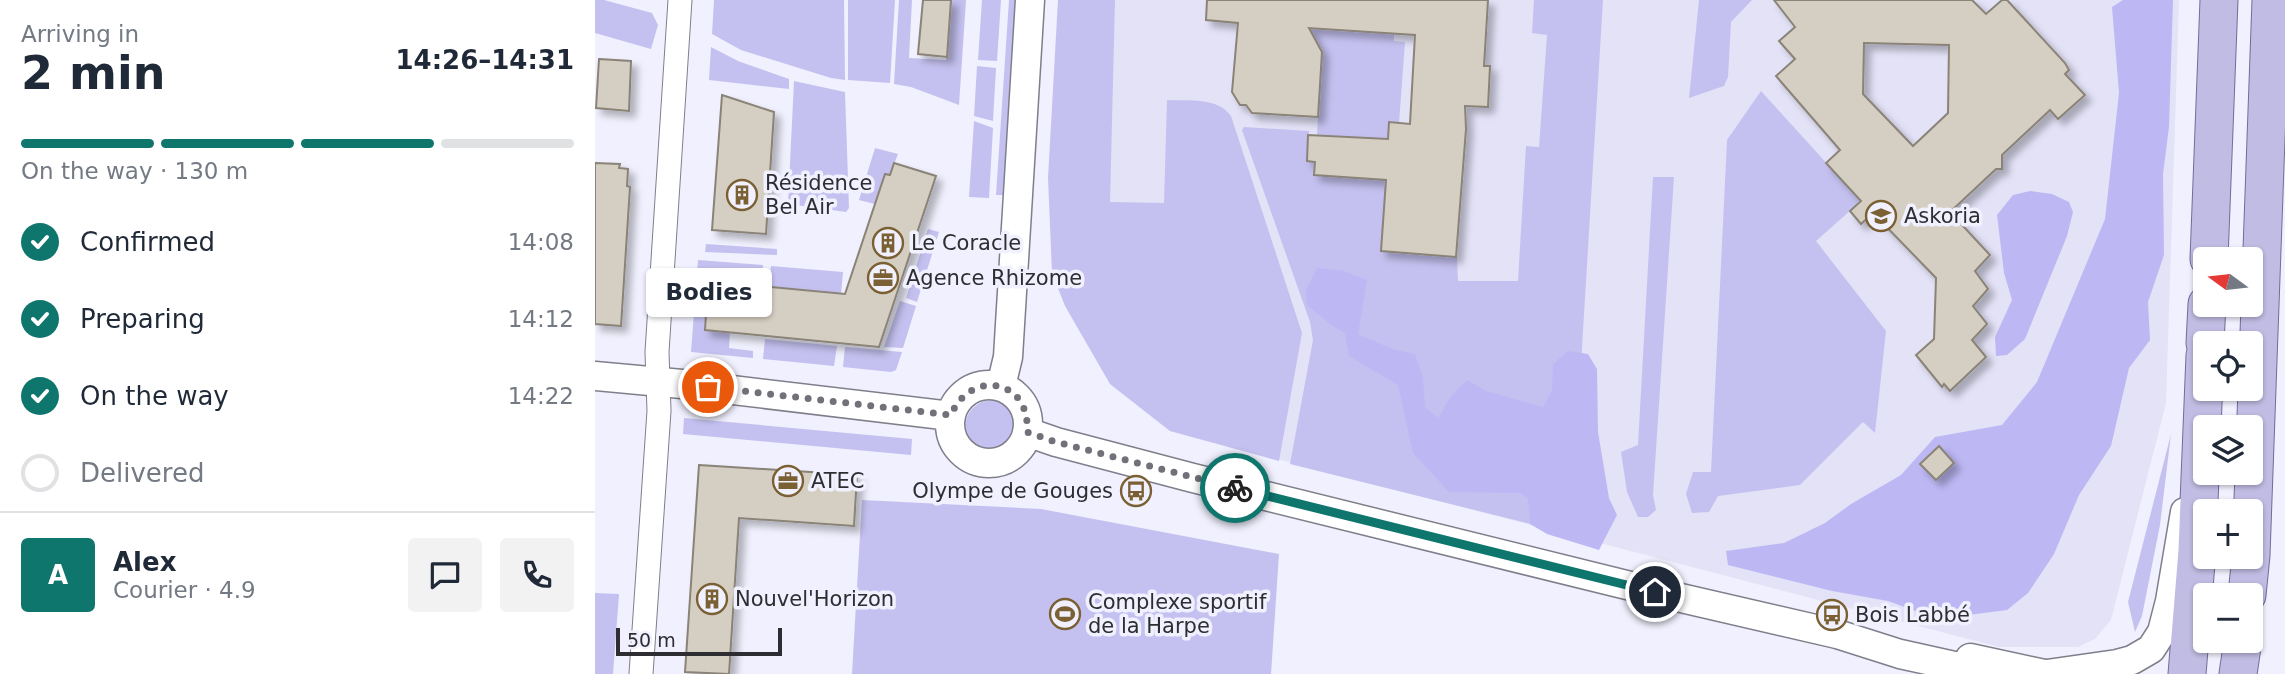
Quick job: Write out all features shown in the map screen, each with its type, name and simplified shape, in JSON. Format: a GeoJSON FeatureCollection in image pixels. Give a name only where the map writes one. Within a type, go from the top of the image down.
{"type":"FeatureCollection","features":[{"type":"Feature","properties":{"kind":"main road"},"geometry":{"type":"LineString","coordinates":[[2209,247],[2219,0]]}},
{"type":"Feature","properties":{"kind":"main road"},"geometry":{"type":"LineString","coordinates":[[2248,583],[2271,0]]}},
{"type":"Feature","properties":{"kind":"main road"},"geometry":{"type":"LineString","coordinates":[[2187,674],[2201,485]]}},
{"type":"Feature","properties":{"kind":"street"},"geometry":{"type":"LineString","coordinates":[[641,674],[659,411],[657,352],[680,0]]}},
{"type":"Feature","properties":{"kind":"street"},"geometry":{"type":"LineString","coordinates":[[1001,386],[1008,357],[1030,0]]}},
{"type":"Feature","properties":{"kind":"street"},"geometry":{"type":"LineString","coordinates":[[595,376],[951,415]]}},
{"type":"Feature","properties":{"kind":"street"},"geometry":{"type":"LineString","coordinates":[[978,386],[1001,386],[1011,391],[1025,409],[1027,432],[1016,453],[1005,460],[981,463],[969,458],[953,440],[951,415],[957,402],[968,391],[978,386]]}},
{"type":"Feature","properties":{"kind":"street"},"geometry":{"type":"LineString","coordinates":[[1027,432],[1193,478],[1837,634],[1900,654],[1990,674]]}},
{"type":"Feature","properties":{"kind":"street"},"geometry":{"type":"LineString","coordinates":[[1837,634],[1856,634],[2046,674],[2132,660],[2148,651],[2158,640],[2170,601],[2195,485]]}},
{"type":"Feature","properties":{"kind":"street"},"geometry":{"type":"LineString","coordinates":[[2201,674],[2203,653]]}},
{"type":"Feature","properties":{"kind":"shaded area"},"geometry":{"type":"Polygon","coordinates":[[[595,0],[652,13],[658,25],[651,49],[595,33],[595,0]]]}},
{"type":"Feature","properties":{"kind":"shaded area"},"geometry":{"type":"Polygon","coordinates":[[[714,0],[844,0],[845,80],[741,50],[712,34],[714,0]]]}},
{"type":"Feature","properties":{"kind":"shaded area"},"geometry":{"type":"Polygon","coordinates":[[[848,0],[895,0],[890,83],[848,80],[848,0]]]}},
{"type":"Feature","properties":{"kind":"shaded area"},"geometry":{"type":"Polygon","coordinates":[[[899,0],[912,0],[909,58],[946,60],[951,0],[966,0],[959,105],[911,87],[894,84],[899,0]]]}},
{"type":"Feature","properties":{"kind":"shaded area"},"geometry":{"type":"Polygon","coordinates":[[[982,0],[1001,0],[997,61],[978,60],[982,0]]]}},
{"type":"Feature","properties":{"kind":"shaded area"},"geometry":{"type":"Polygon","coordinates":[[[1009,0],[1016,0],[1004,195],[996,195],[1009,0]]]}},
{"type":"Feature","properties":{"kind":"shaded area"},"geometry":{"type":"Polygon","coordinates":[[[1058,0],[1115,0],[1110,202],[1164,203],[1167,100],[1211,103],[1231,116],[1302,333],[1279,461],[1170,431],[1110,384],[1065,306],[1052,273],[1048,178],[1058,0]]]}},
{"type":"Feature","properties":{"kind":"shaded area","name":"Askoria"},"geometry":{"type":"Polygon","coordinates":[[[1069,0],[2179,0],[2166,403],[2111,620],[2095,639],[2078,647],[1999,647],[1170,431],[1110,384],[1069,0]]]}},
{"type":"Feature","properties":{"kind":"shaded area"},"geometry":{"type":"Polygon","coordinates":[[[1534,0],[1603,0],[1578,414],[1539,526],[1290,464],[1313,340],[1310,322],[1242,130],[1244,127],[1309,131],[1307,161],[1315,162],[1314,175],[1386,180],[1382,251],[1457,257],[1458,281],[1518,281],[1526,146],[1539,147],[1547,35],[1532,33],[1534,0]]]}},
{"type":"Feature","properties":{"kind":"shaded area"},"geometry":{"type":"Polygon","coordinates":[[[1699,0],[1752,0],[1731,22],[1728,77],[1724,86],[1689,98],[1699,0]]]}},
{"type":"Feature","properties":{"kind":"shaded area"},"geometry":{"type":"Polygon","coordinates":[[[2123,0],[2173,0],[2169,127],[2163,174],[2164,255],[2148,302],[2150,340],[2129,368],[2111,446],[2079,495],[2054,554],[2028,593],[2007,610],[1929,616],[1888,601],[1832,591],[1728,565],[1726,551],[1784,543],[1825,523],[1851,504],[1901,475],[1935,437],[2002,425],[2037,382],[2105,219],[2119,93],[2112,7],[2123,0]]]}},
{"type":"Feature","properties":{"kind":"shaded area"},"geometry":{"type":"Polygon","coordinates":[[[1294,6],[1330,8],[1328,29],[1394,34],[1394,41],[1405,42],[1399,123],[1389,123],[1388,139],[1317,135],[1320,86],[1317,62],[1321,62],[1322,52],[1294,6]]]}},
{"type":"Feature","properties":{"kind":"shaded area"},"geometry":{"type":"Polygon","coordinates":[[[711,47],[738,61],[789,79],[789,89],[709,80],[711,47]]]}},
{"type":"Feature","properties":{"kind":"shaded area"},"geometry":{"type":"Polygon","coordinates":[[[977,66],[996,68],[993,121],[974,116],[977,66]]]}},
{"type":"Feature","properties":{"kind":"shaded area"},"geometry":{"type":"Polygon","coordinates":[[[794,81],[845,92],[849,208],[846,212],[788,204],[794,81]]]}},
{"type":"Feature","properties":{"kind":"shaded area"},"geometry":{"type":"Polygon","coordinates":[[[1761,91],[1861,201],[1816,241],[1886,331],[1875,433],[1863,422],[1800,485],[1718,496],[1709,512],[1692,513],[1686,494],[1693,472],[1711,472],[1727,140],[1761,91]]]}},
{"type":"Feature","properties":{"kind":"shaded area"},"geometry":{"type":"Polygon","coordinates":[[[974,121],[993,128],[989,198],[969,197],[974,121]]]}},
{"type":"Feature","properties":{"kind":"shaded area"},"geometry":{"type":"Polygon","coordinates":[[[875,148],[898,154],[890,175],[885,174],[875,204],[859,200],[875,148]]]}},
{"type":"Feature","properties":{"kind":"shaded area"},"geometry":{"type":"Polygon","coordinates":[[[1653,177],[1674,177],[1653,495],[1656,510],[1648,517],[1638,517],[1627,492],[1621,452],[1638,445],[1653,177]]]}},
{"type":"Feature","properties":{"kind":"shaded area"},"geometry":{"type":"Polygon","coordinates":[[[2030,191],[2052,194],[2069,202],[2073,212],[2067,236],[2025,339],[2007,355],[1996,356],[1995,337],[2012,300],[2004,273],[1997,215],[2013,195],[2030,191]]]}},
{"type":"Feature","properties":{"kind":"shaded area"},"geometry":{"type":"Polygon","coordinates":[[[928,229],[939,232],[917,302],[906,298],[928,229]]]}},
{"type":"Feature","properties":{"kind":"shaded area"},"geometry":{"type":"Polygon","coordinates":[[[706,244],[777,249],[777,255],[705,252],[706,244]]]}},
{"type":"Feature","properties":{"kind":"shaded area"},"geometry":{"type":"Polygon","coordinates":[[[698,260],[763,265],[762,286],[708,281],[705,329],[730,332],[729,348],[753,351],[753,358],[691,352],[698,260]]]}},
{"type":"Feature","properties":{"kind":"shaded area"},"geometry":{"type":"Polygon","coordinates":[[[771,266],[843,272],[841,294],[769,287],[771,266]]]}},
{"type":"Feature","properties":{"kind":"shaded area"},"geometry":{"type":"Polygon","coordinates":[[[1317,268],[1344,271],[1367,280],[1358,334],[1392,349],[1415,354],[1423,378],[1425,407],[1438,418],[1451,396],[1467,380],[1486,391],[1543,407],[1552,390],[1553,364],[1568,351],[1588,354],[1597,369],[1598,432],[1609,498],[1617,515],[1599,550],[1547,534],[1530,524],[1528,498],[1520,493],[1449,492],[1413,453],[1398,385],[1349,356],[1345,333],[1307,305],[1306,290],[1317,268]]]}},
{"type":"Feature","properties":{"kind":"shaded area"},"geometry":{"type":"Polygon","coordinates":[[[900,301],[916,306],[903,348],[884,347],[900,301]]]}},
{"type":"Feature","properties":{"kind":"shaded area"},"geometry":{"type":"Polygon","coordinates":[[[765,339],[837,346],[834,366],[763,359],[765,339]]]}},
{"type":"Feature","properties":{"kind":"shaded area"},"geometry":{"type":"Polygon","coordinates":[[[845,347],[902,352],[896,370],[891,372],[843,367],[845,347]]]}},
{"type":"Feature","properties":{"kind":"shaded area"},"geometry":{"type":"Polygon","coordinates":[[[992,400],[1011,408],[1019,427],[1011,446],[992,454],[973,446],[965,427],[973,408],[992,400]]]}},
{"type":"Feature","properties":{"kind":"shaded area"},"geometry":{"type":"Polygon","coordinates":[[[684,418],[912,439],[911,455],[683,434],[684,418]]]}},
{"type":"Feature","properties":{"kind":"shaded area"},"geometry":{"type":"Polygon","coordinates":[[[2171,434],[2160,525],[2142,616],[2135,632],[2128,602],[2171,434]]]}},
{"type":"Feature","properties":{"kind":"shaded area","name":"Complexe sportif de la Harpe"},"geometry":{"type":"Polygon","coordinates":[[[862,500],[1041,509],[1279,554],[1271,674],[852,674],[862,500]]]}},
{"type":"Feature","properties":{"kind":"shaded area"},"geometry":{"type":"Polygon","coordinates":[[[595,593],[619,594],[613,674],[595,674],[595,593]]]}},
{"type":"Feature","properties":{"kind":"building"},"geometry":{"type":"Polygon","coordinates":[[[923,0],[951,0],[947,57],[918,54],[923,0]]]}},
{"type":"Feature","properties":{"kind":"building"},"geometry":{"type":"Polygon","coordinates":[[[1207,0],[1488,0],[1484,66],[1490,66],[1488,107],[1465,106],[1466,129],[1456,257],[1381,251],[1386,180],[1314,175],[1315,162],[1307,161],[1308,135],[1388,139],[1389,122],[1410,124],[1415,35],[1309,28],[1322,52],[1318,117],[1252,113],[1246,105],[1240,105],[1232,92],[1238,23],[1206,20],[1207,0]]]}},
{"type":"Feature","properties":{"kind":"building"},"geometry":{"type":"Polygon","coordinates":[[[1774,0],[1972,0],[1986,14],[2002,0],[2007,0],[2065,63],[2069,70],[2065,74],[2085,95],[2058,119],[2050,110],[2002,155],[2002,169],[1996,169],[1950,212],[1990,255],[1975,271],[1988,289],[1973,306],[1987,324],[1972,340],[1986,357],[1950,391],[1944,384],[1942,387],[1916,355],[1934,339],[1936,278],[1873,213],[1861,224],[1850,211],[1861,201],[1826,163],[1840,150],[1776,76],[1795,59],[1779,41],[1795,27],[1774,0]],[[1864,43],[1863,94],[1913,146],[1948,113],[1949,45],[1864,43]]]}},
{"type":"Feature","properties":{"kind":"building"},"geometry":{"type":"Polygon","coordinates":[[[599,59],[631,61],[629,111],[596,108],[599,59]]]}},
{"type":"Feature","properties":{"kind":"building","name":"Résidence Bel Air"},"geometry":{"type":"Polygon","coordinates":[[[722,95],[774,112],[766,234],[712,230],[722,95]]]}},
{"type":"Feature","properties":{"kind":"building"},"geometry":{"type":"Polygon","coordinates":[[[595,163],[620,164],[619,168],[628,169],[627,186],[630,187],[621,326],[595,324],[595,163]]]}},
{"type":"Feature","properties":{"kind":"building","name":"Le Coracle"},"geometry":{"type":"Polygon","coordinates":[[[894,163],[936,176],[879,347],[705,330],[708,281],[845,294],[885,174],[890,175],[894,163]]]}},
{"type":"Feature","properties":{"kind":"building"},"geometry":{"type":"Polygon","coordinates":[[[1939,446],[1954,463],[1936,480],[1920,464],[1939,446]]]}},
{"type":"Feature","properties":{"kind":"building","name":"Nouvel'Horizon"},"geometry":{"type":"Polygon","coordinates":[[[699,465],[857,475],[854,526],[739,518],[729,674],[685,672],[699,465]]]}},
{"type":"Feature","properties":{"kind":"way so far"},"geometry":{"type":"LineString","coordinates":[[708,387],[951,415],[957,402],[968,391],[978,386],[1001,386],[1020,399],[1028,420],[1027,432],[1143,466],[1235,488]]}},
{"type":"Feature","properties":{"kind":"place","name":"Résidence Bel Air"},"geometry":{"type":"Point","coordinates":[742,195]}},
{"type":"Feature","properties":{"kind":"place","name":"Askoria"},"geometry":{"type":"Point","coordinates":[1881,216]}},
{"type":"Feature","properties":{"kind":"place","name":"Le Coracle"},"geometry":{"type":"Point","coordinates":[888,243]}},
{"type":"Feature","properties":{"kind":"place","name":"Agence Rhizome"},"geometry":{"type":"Point","coordinates":[883,278]}},
{"type":"Feature","properties":{"kind":"place","name":"Bodies"},"geometry":{"type":"Point","coordinates":[708,387]}},
{"type":"Feature","properties":{"kind":"place","name":"ATEC"},"geometry":{"type":"Point","coordinates":[788,481]}},
{"type":"Feature","properties":{"kind":"place","name":"Olympe de Gouges"},"geometry":{"type":"Point","coordinates":[1136,491]}},
{"type":"Feature","properties":{"kind":"place","name":"Nouvel'Horizon"},"geometry":{"type":"Point","coordinates":[712,599]}},
{"type":"Feature","properties":{"kind":"place","name":"Complexe sportif de la Harpe"},"geometry":{"type":"Point","coordinates":[1065,614]}},
{"type":"Feature","properties":{"kind":"place","name":"Bois Labbé"},"geometry":{"type":"Point","coordinates":[1832,615]}},
{"type":"Feature","properties":{"kind":"route"},"geometry":{"type":"LineString","coordinates":[[1235,488],[1655,592]]}}]}
